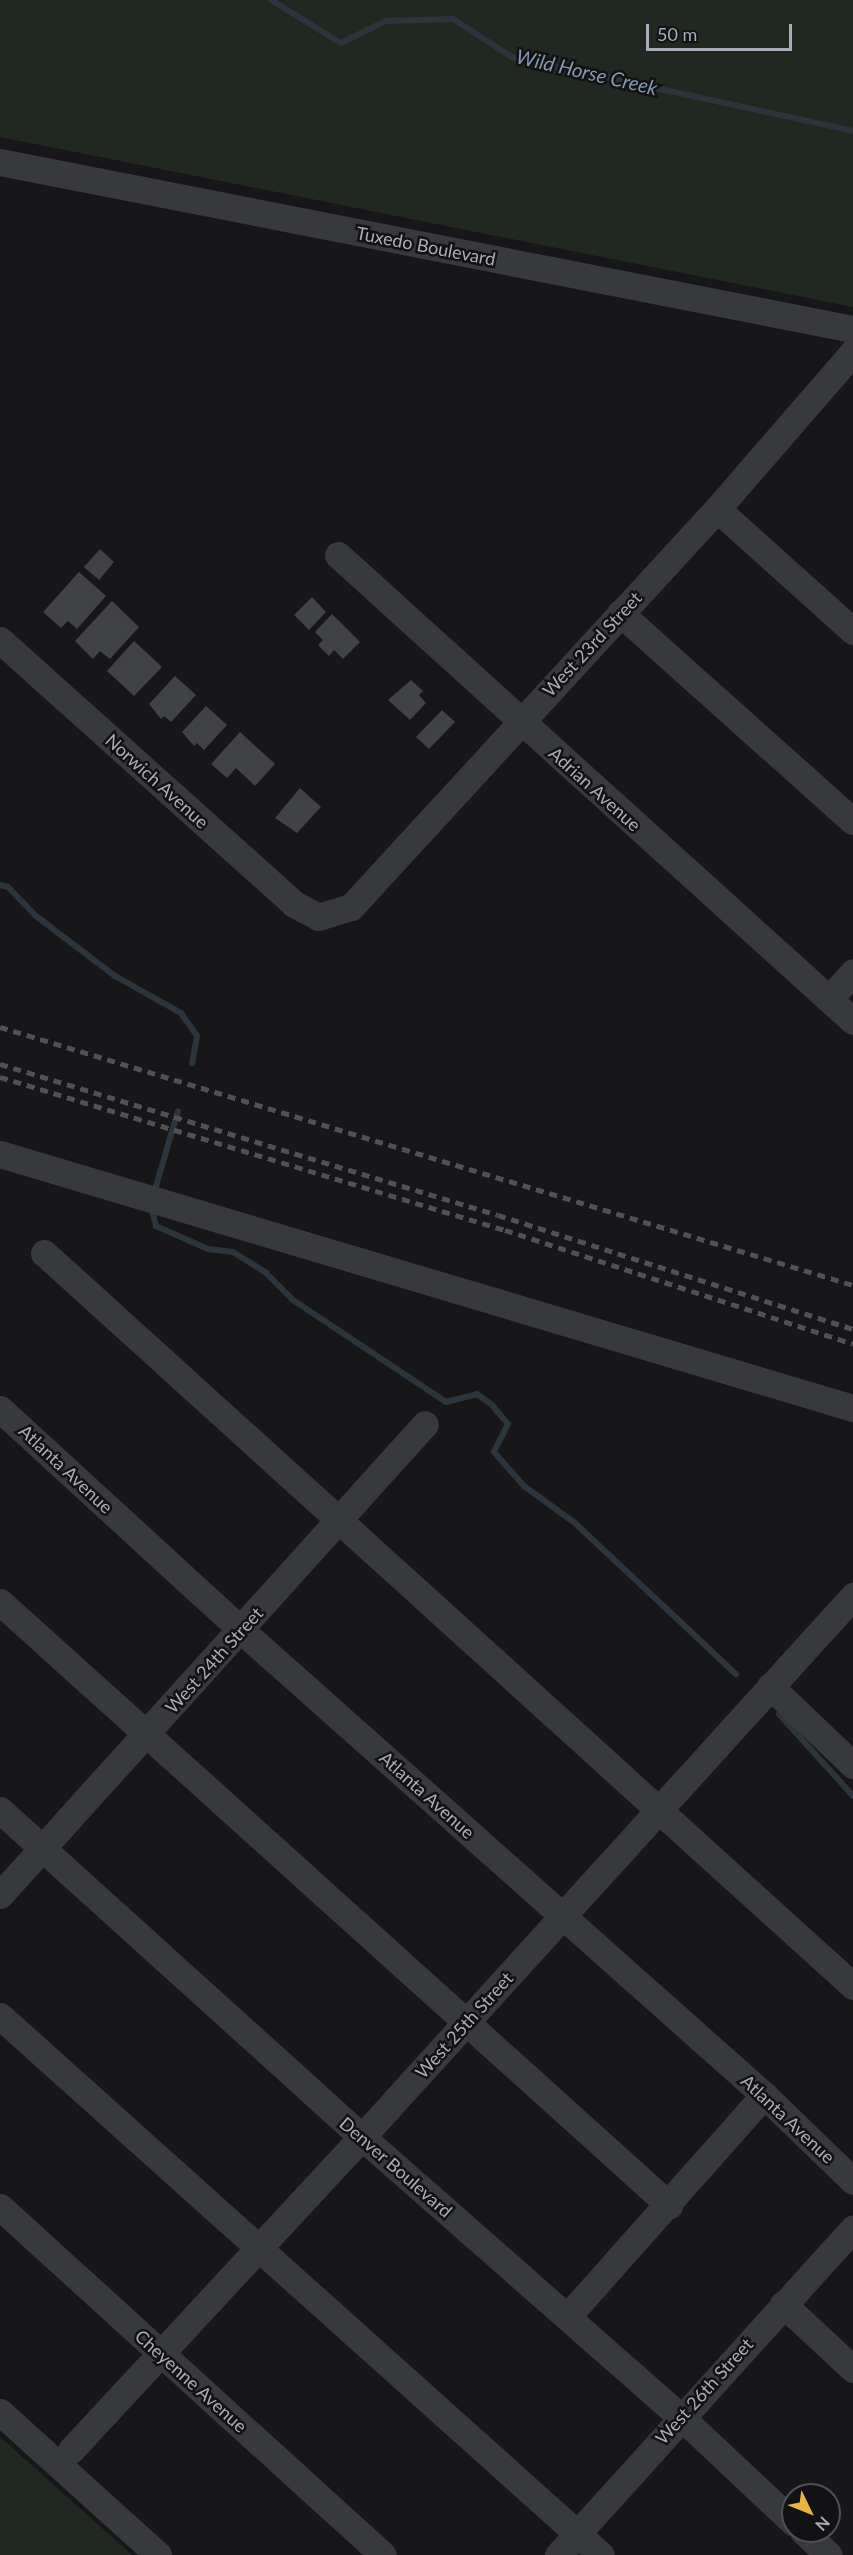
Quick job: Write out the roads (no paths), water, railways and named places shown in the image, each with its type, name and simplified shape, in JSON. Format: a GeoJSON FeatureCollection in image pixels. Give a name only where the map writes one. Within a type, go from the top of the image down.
{"type":"FeatureCollection","features":[{"type":"Feature","properties":{"kind":"street","name":"Tuxedo Boulevard"},"geometry":{"type":"LineString","coordinates":[[0,162],[853,329]]}},
{"type":"Feature","properties":{"kind":"street","name":"West 23rd Street"},"geometry":{"type":"LineString","coordinates":[[318,917],[351,907],[717,509],[853,352]]}},
{"type":"Feature","properties":{"kind":"street"},"geometry":{"type":"LineString","coordinates":[[717,509],[853,631]]}},
{"type":"Feature","properties":{"kind":"street","name":"Adrian Avenue"},"geometry":{"type":"LineString","coordinates":[[338,555],[853,1021]]}},
{"type":"Feature","properties":{"kind":"street"},"geometry":{"type":"LineString","coordinates":[[620,613],[853,821]]}},
{"type":"Feature","properties":{"kind":"street","name":"Norwich Avenue"},"geometry":{"type":"LineString","coordinates":[[0,640],[294,904],[318,917]]}},
{"type":"Feature","properties":{"kind":"street"},"geometry":{"type":"LineString","coordinates":[[829,999],[853,972]]}},
{"type":"Feature","properties":{"kind":"street"},"geometry":{"type":"LineString","coordinates":[[0,1154],[175,1204],[853,1408]]}},
{"type":"Feature","properties":{"kind":"street"},"geometry":{"type":"LineString","coordinates":[[44,1253],[853,1986]]}},
{"type":"Feature","properties":{"kind":"street","name":"Atlanta Avenue"},"geometry":{"type":"LineString","coordinates":[[0,1409],[242,1630],[764,2095],[853,2181]]}},
{"type":"Feature","properties":{"kind":"street","name":"West 24th Street"},"geometry":{"type":"LineString","coordinates":[[0,1895],[242,1630],[425,1424]]}},
{"type":"Feature","properties":{"kind":"street","name":"West 25th Street"},"geometry":{"type":"LineString","coordinates":[[71,2450],[258,2246],[362,2137],[770,1686],[852,1600]]}},
{"type":"Feature","properties":{"kind":"street"},"geometry":{"type":"LineString","coordinates":[[0,1602],[145,1736],[669,2205]]}},
{"type":"Feature","properties":{"kind":"street"},"geometry":{"type":"LineString","coordinates":[[770,1686],[853,1765]]}},
{"type":"Feature","properties":{"kind":"street","name":"Denver Boulevard"},"geometry":{"type":"LineString","coordinates":[[0,1810],[362,2137],[681,2417],[781,2511]]}},
{"type":"Feature","properties":{"kind":"street"},"geometry":{"type":"LineString","coordinates":[[0,2016],[601,2555]]}},
{"type":"Feature","properties":{"kind":"street"},"geometry":{"type":"LineString","coordinates":[[567,2317],[669,2205],[764,2095]]}},
{"type":"Feature","properties":{"kind":"street","name":"Cheyenne Avenue"},"geometry":{"type":"LineString","coordinates":[[0,2207],[383,2555]]}},
{"type":"Feature","properties":{"kind":"street","name":"West 26th Street"},"geometry":{"type":"LineString","coordinates":[[558,2555],[853,2229]]}},
{"type":"Feature","properties":{"kind":"street"},"geometry":{"type":"LineString","coordinates":[[783,2304],[853,2368]]}},
{"type":"Feature","properties":{"kind":"street"},"geometry":{"type":"LineString","coordinates":[[0,2412],[158,2555]]}},
{"type":"Feature","properties":{"kind":"street"},"geometry":{"type":"LineString","coordinates":[[816,2543],[828,2555]]}},
{"type":"Feature","properties":{"kind":"waterway","name":"Wild Horse Creek"},"geometry":{"type":"LineString","coordinates":[[271,0],[341,43],[386,21],[453,19],[512,57],[853,131]]}},
{"type":"Feature","properties":{"kind":"waterway"},"geometry":{"type":"LineString","coordinates":[[0,885],[8,887],[36,916],[115,976],[181,1013],[197,1036],[192,1064]]}},
{"type":"Feature","properties":{"kind":"waterway"},"geometry":{"type":"LineString","coordinates":[[154,1193],[178,1111]]}},
{"type":"Feature","properties":{"kind":"waterway"},"geometry":{"type":"LineString","coordinates":[[151,1208],[156,1226],[208,1249],[233,1252],[266,1273],[293,1300],[446,1402],[477,1394],[492,1405],[508,1424],[494,1452],[524,1486],[575,1523],[736,1674]]}},
{"type":"Feature","properties":{"kind":"waterway"},"geometry":{"type":"LineString","coordinates":[[779,1714],[853,1796]]}},
{"type":"Feature","properties":{"kind":"railway"},"geometry":{"type":"LineString","coordinates":[[0,1027],[853,1285]]}},
{"type":"Feature","properties":{"kind":"railway"},"geometry":{"type":"LineString","coordinates":[[0,1064],[498,1215],[853,1329]]}},
{"type":"Feature","properties":{"kind":"railway"},"geometry":{"type":"LineString","coordinates":[[0,1077],[505,1230],[853,1344]]}}]}
